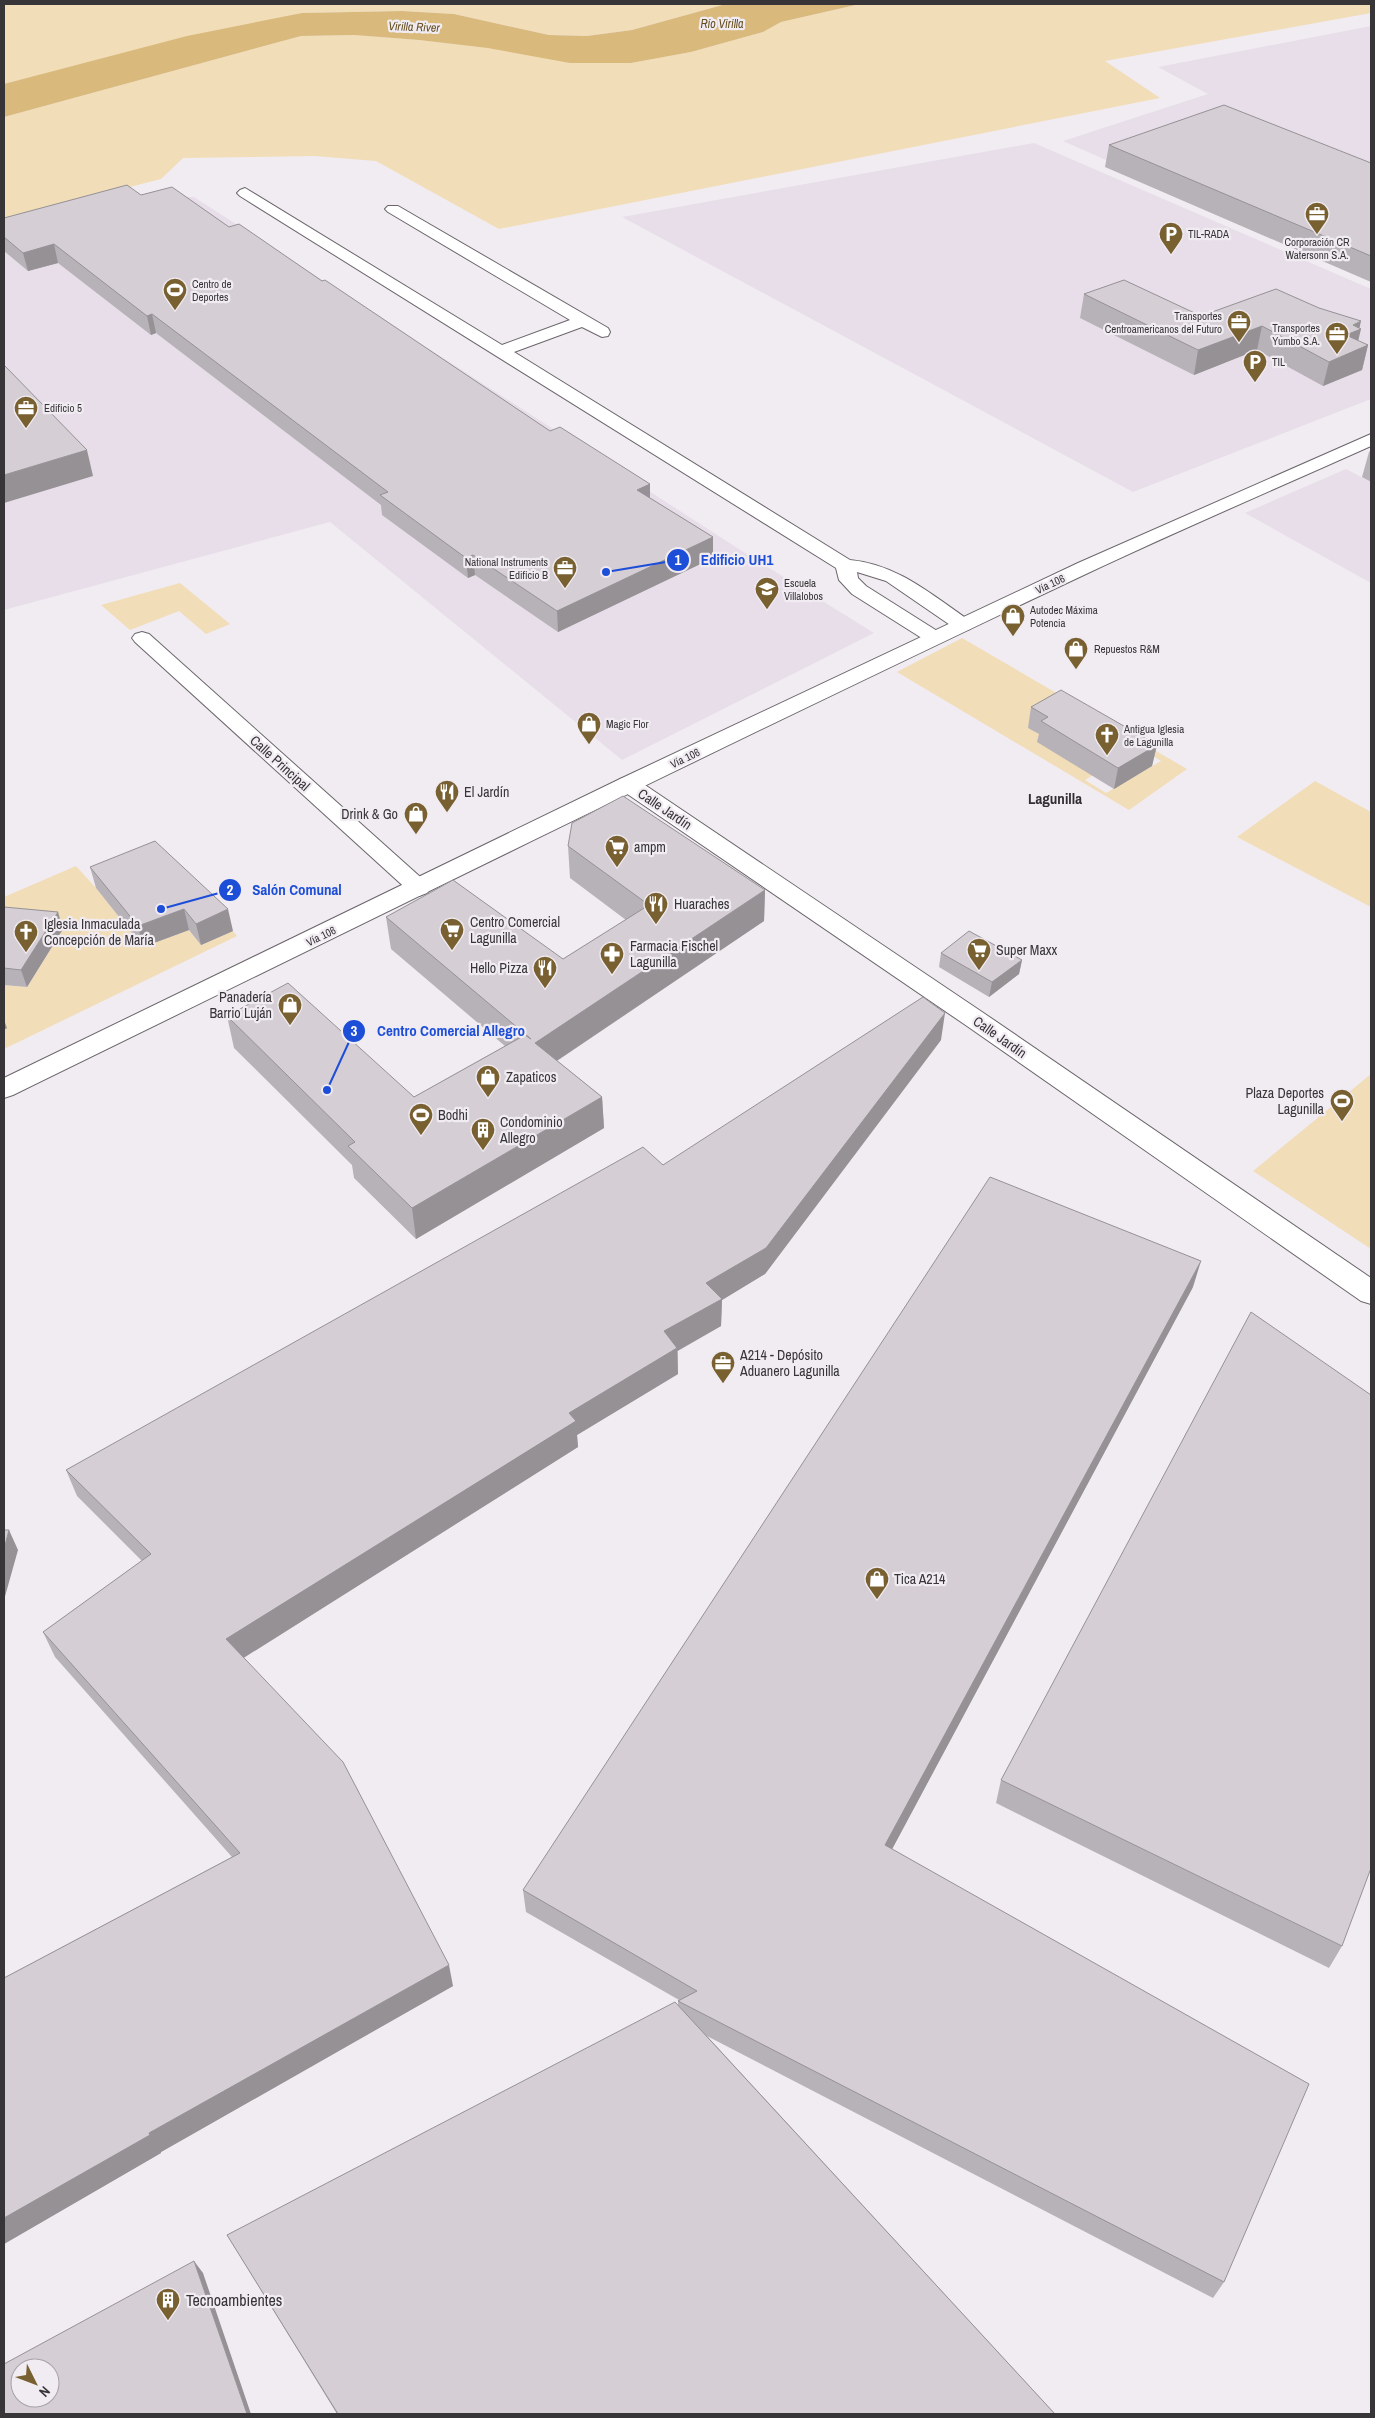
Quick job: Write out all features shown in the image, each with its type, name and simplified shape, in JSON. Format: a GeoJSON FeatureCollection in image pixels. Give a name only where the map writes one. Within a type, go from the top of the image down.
{"type":"FeatureCollection","features":[{"type":"Feature","properties":{"kind":"street"},"geometry":{"type":"LineString","coordinates":[[245,193],[845,565],[866,567],[893,577],[963,624]]}},
{"type":"Feature","properties":{"kind":"street"},"geometry":{"type":"LineString","coordinates":[[393,209],[602,332]]}},
{"type":"Feature","properties":{"kind":"street"},"geometry":{"type":"LineString","coordinates":[[499,352],[582,321]]}},
{"type":"Feature","properties":{"kind":"street","name":"Vía 106"},"geometry":{"type":"LineString","coordinates":[[4,1089],[419,888],[628,784],[963,624],[1371,439]]}},
{"type":"Feature","properties":{"kind":"street"},"geometry":{"type":"LineString","coordinates":[[845,565],[850,580],[859,590],[935,638]]}},
{"type":"Feature","properties":{"kind":"street","name":"Calle Principal"},"geometry":{"type":"LineString","coordinates":[[142,638],[419,888]]}},
{"type":"Feature","properties":{"kind":"street","name":"Calle Jardín"},"geometry":{"type":"LineString","coordinates":[[628,784],[976,1020],[1371,1293]]}},
{"type":"Feature","properties":{"kind":"shaded area"},"geometry":{"type":"Polygon","coordinates":[[[4,4],[726,4],[632,30],[587,36],[549,35],[454,14],[402,11],[302,13],[4,84],[4,4]]]}},
{"type":"Feature","properties":{"kind":"shaded area"},"geometry":{"type":"Polygon","coordinates":[[[860,4],[1371,4],[1371,13],[1105,61],[1160,98],[499,229],[376,161],[314,156],[183,158],[161,179],[4,219],[4,117],[301,36],[354,35],[419,40],[631,63],[691,52],[763,32],[781,22],[860,4]]]}},
{"type":"Feature","properties":{"kind":"shaded area"},"geometry":{"type":"Polygon","coordinates":[[[1371,26],[1371,277],[1063,141],[1208,94],[1158,67],[1371,26]]]}},
{"type":"Feature","properties":{"kind":"shaded area"},"geometry":{"type":"Polygon","coordinates":[[[1034,143],[1371,289],[1371,399],[1133,492],[622,217],[1034,143]]]}},
{"type":"Feature","properties":{"kind":"shaded area"},"geometry":{"type":"Polygon","coordinates":[[[135,197],[194,197],[745,553],[874,633],[622,760],[330,522],[4,610],[4,232],[135,197]]]}},
{"type":"Feature","properties":{"kind":"shaded area"},"geometry":{"type":"Polygon","coordinates":[[[1346,469],[1371,482],[1371,583],[1245,513],[1346,469]]]}},
{"type":"Feature","properties":{"kind":"shaded area"},"geometry":{"type":"Polygon","coordinates":[[[180,583],[230,624],[206,634],[179,611],[130,630],[101,605],[180,583]]]}},
{"type":"Feature","properties":{"kind":"shaded area"},"geometry":{"type":"Polygon","coordinates":[[[962,638],[1187,769],[1129,810],[897,672],[962,638]],[[1045,738],[1093,775],[1085,780],[1106,793],[1161,761],[1137,746],[1045,738]]]}},
{"type":"Feature","properties":{"kind":"shaded area"},"geometry":{"type":"Polygon","coordinates":[[[1315,781],[1371,812],[1371,907],[1237,837],[1315,781]]]}},
{"type":"Feature","properties":{"kind":"shaded area"},"geometry":{"type":"Polygon","coordinates":[[[76,866],[143,947],[189,930],[201,945],[233,931],[237,936],[4,1049],[4,1030],[6,1028],[4,1024],[4,985],[27,987],[65,926],[38,921],[4,923],[4,897],[76,866]]]}},
{"type":"Feature","properties":{"kind":"shaded area","name":"Plaza Deportes Lagunilla"},"geometry":{"type":"Polygon","coordinates":[[[1371,1074],[1371,1249],[1253,1171],[1371,1074]]]}},
{"type":"Feature","properties":{"kind":"water","name":"Río Virilla"},"geometry":{"type":"Polygon","coordinates":[[[726,4],[860,4],[781,22],[763,32],[691,52],[631,63],[570,63],[488,48],[419,40],[354,35],[301,36],[4,117],[4,84],[187,36],[302,13],[402,11],[454,14],[549,35],[587,36],[632,30],[726,4]]]}},
{"type":"Feature","properties":{"kind":"building","name":"Corporación CR Watersonn S.A."},"geometry":{"type":"Polygon","coordinates":[[[1224,105],[1371,163],[1371,256],[1109,145],[1224,105]]]}},
{"type":"Feature","properties":{"kind":"building"},"geometry":{"type":"Polygon","coordinates":[[[127,185],[141,195],[172,187],[229,227],[239,224],[550,431],[560,427],[650,484],[637,490],[713,537],[557,611],[473,555],[466,558],[380,495],[388,492],[152,314],[147,316],[54,244],[23,253],[4,237],[4,218],[127,185]]]}},
{"type":"Feature","properties":{"kind":"building"},"geometry":{"type":"Polygon","coordinates":[[[1124,280],[1201,316],[1276,289],[1319,308],[1361,321],[1353,325],[1361,329],[1346,335],[1368,345],[1329,362],[1262,326],[1198,350],[1084,294],[1124,280]]]}},
{"type":"Feature","properties":{"kind":"building"},"geometry":{"type":"Polygon","coordinates":[[[4,365],[87,450],[4,475],[4,365]]]}},
{"type":"Feature","properties":{"kind":"building"},"geometry":{"type":"Polygon","coordinates":[[[1061,690],[1157,745],[1118,768],[1041,721],[1048,717],[1031,707],[1061,690]]]}},
{"type":"Feature","properties":{"kind":"building"},"geometry":{"type":"Polygon","coordinates":[[[623,796],[765,890],[535,1043],[602,1097],[412,1208],[348,1146],[355,1142],[227,1016],[288,983],[414,1097],[525,1035],[531,1039],[386,917],[453,880],[563,959],[649,905],[568,846],[572,823],[623,796]]]}},
{"type":"Feature","properties":{"kind":"building"},"geometry":{"type":"Polygon","coordinates":[[[155,841],[228,909],[196,924],[184,909],[138,926],[90,867],[155,841]]]}},
{"type":"Feature","properties":{"kind":"building"},"geometry":{"type":"Polygon","coordinates":[[[4,907],[58,912],[21,970],[4,968],[4,907]]]}},
{"type":"Feature","properties":{"kind":"building"},"geometry":{"type":"Polygon","coordinates":[[[969,931],[1022,960],[992,982],[941,953],[969,931]]]}},
{"type":"Feature","properties":{"kind":"building"},"geometry":{"type":"Polygon","coordinates":[[[923,997],[945,1013],[766,1248],[706,1283],[722,1299],[664,1331],[677,1348],[569,1413],[576,1421],[226,1639],[343,1762],[449,1965],[149,2133],[150,2135],[4,2218],[4,1978],[240,1853],[43,1632],[151,1554],[66,1470],[643,1147],[663,1165],[923,997]]]}},
{"type":"Feature","properties":{"kind":"building","name":"Tica A214"},"geometry":{"type":"Polygon","coordinates":[[[990,1177],[1201,1261],[885,1845],[1309,2084],[1224,2282],[678,2001],[697,1991],[523,1890],[990,1177]]]}},
{"type":"Feature","properties":{"kind":"building"},"geometry":{"type":"Polygon","coordinates":[[[1251,1312],[1371,1395],[1371,1868],[1342,1946],[1001,1780],[1251,1312]]]}},
{"type":"Feature","properties":{"kind":"building"},"geometry":{"type":"Polygon","coordinates":[[[4,1530],[9,1530],[4,1549],[4,1530]]]}},
{"type":"Feature","properties":{"kind":"building"},"geometry":{"type":"Polygon","coordinates":[[[675,2002],[1055,2414],[338,2414],[227,2235],[675,2002]]]}},
{"type":"Feature","properties":{"kind":"building","name":"Tecnoambientes"},"geometry":{"type":"Polygon","coordinates":[[[194,2261],[247,2414],[4,2414],[4,2364],[10,2361],[10,2408],[60,2408],[60,2358],[15,2358],[194,2261]]]}},
{"type":"Feature","properties":{"kind":"place","name":"Corporación CR Watersonn S.A."},"geometry":{"type":"Point","coordinates":[1317,235]}},
{"type":"Feature","properties":{"kind":"place","name":"TIL-RADA"},"geometry":{"type":"Point","coordinates":[1171,255]}},
{"type":"Feature","properties":{"kind":"place","name":"Centro de Deportes"},"geometry":{"type":"Point","coordinates":[175,311]}},
{"type":"Feature","properties":{"kind":"place","name":"Transportes Centroamericanos del Futuro"},"geometry":{"type":"Point","coordinates":[1239,343]}},
{"type":"Feature","properties":{"kind":"place","name":"Transportes Yumbo S.A."},"geometry":{"type":"Point","coordinates":[1337,355]}},
{"type":"Feature","properties":{"kind":"place","name":"TIL"},"geometry":{"type":"Point","coordinates":[1255,383]}},
{"type":"Feature","properties":{"kind":"place","name":"Edificio 5"},"geometry":{"type":"Point","coordinates":[26,429]}},
{"type":"Feature","properties":{"kind":"place","name":"Edificio UH1"},"geometry":{"type":"Point","coordinates":[606,572]}},
{"type":"Feature","properties":{"kind":"place","name":"National Instruments Edificio B"},"geometry":{"type":"Point","coordinates":[565,589]}},
{"type":"Feature","properties":{"kind":"place","name":"Escuela Villalobos"},"geometry":{"type":"Point","coordinates":[767,610]}},
{"type":"Feature","properties":{"kind":"place","name":"Autodec Máxima Potencia"},"geometry":{"type":"Point","coordinates":[1013,637]}},
{"type":"Feature","properties":{"kind":"place","name":"Repuestos R&M"},"geometry":{"type":"Point","coordinates":[1076,670]}},
{"type":"Feature","properties":{"kind":"place","name":"Magic Flor"},"geometry":{"type":"Point","coordinates":[589,745]}},
{"type":"Feature","properties":{"kind":"place","name":"Antigua Iglesia de Lagunilla"},"geometry":{"type":"Point","coordinates":[1107,756]}},
{"type":"Feature","properties":{"kind":"place","name":"El Jardín"},"geometry":{"type":"Point","coordinates":[447,813]}},
{"type":"Feature","properties":{"kind":"place","name":"Drink & Go"},"geometry":{"type":"Point","coordinates":[416,835]}},
{"type":"Feature","properties":{"kind":"place","name":"ampm"},"geometry":{"type":"Point","coordinates":[617,868]}},
{"type":"Feature","properties":{"kind":"place","name":"Salón Comunal"},"geometry":{"type":"Point","coordinates":[161,909]}},
{"type":"Feature","properties":{"kind":"place","name":"Huaraches"},"geometry":{"type":"Point","coordinates":[656,925]}},
{"type":"Feature","properties":{"kind":"place","name":"Centro Comercial Lagunilla"},"geometry":{"type":"Point","coordinates":[452,951]}},
{"type":"Feature","properties":{"kind":"place","name":"Iglesia Inmaculada Concepción de María"},"geometry":{"type":"Point","coordinates":[26,953]}},
{"type":"Feature","properties":{"kind":"place","name":"Super Maxx"},"geometry":{"type":"Point","coordinates":[979,971]}},
{"type":"Feature","properties":{"kind":"place","name":"Farmacia Fischel Lagunilla"},"geometry":{"type":"Point","coordinates":[612,975]}},
{"type":"Feature","properties":{"kind":"place","name":"Hello Pizza"},"geometry":{"type":"Point","coordinates":[545,989]}},
{"type":"Feature","properties":{"kind":"place","name":"Panadería Barrio Luján"},"geometry":{"type":"Point","coordinates":[290,1026]}},
{"type":"Feature","properties":{"kind":"place","name":"Centro Comercial Allegro"},"geometry":{"type":"Point","coordinates":[327,1090]}},
{"type":"Feature","properties":{"kind":"place","name":"Zapaticos"},"geometry":{"type":"Point","coordinates":[488,1098]}},
{"type":"Feature","properties":{"kind":"place","name":"Plaza Deportes Lagunilla"},"geometry":{"type":"Point","coordinates":[1342,1122]}},
{"type":"Feature","properties":{"kind":"place","name":"Bodhi"},"geometry":{"type":"Point","coordinates":[421,1136]}},
{"type":"Feature","properties":{"kind":"place","name":"Condominio Allegro"},"geometry":{"type":"Point","coordinates":[483,1151]}},
{"type":"Feature","properties":{"kind":"place","name":"A214 - Depósito Aduanero Lagunilla"},"geometry":{"type":"Point","coordinates":[723,1384]}},
{"type":"Feature","properties":{"kind":"place","name":"Tica A214"},"geometry":{"type":"Point","coordinates":[877,1600]}},
{"type":"Feature","properties":{"kind":"place","name":"Tecnoambientes"},"geometry":{"type":"Point","coordinates":[168,2321]}},
{"type":"Feature","properties":{"kind":"district","name":"Lagunilla"},"geometry":{"type":"Point","coordinates":[1055,798]}},
{"type":"Feature","properties":{"kind":"water label","name":"Virilla River"},"geometry":{"type":"Point","coordinates":[414,27]}}]}
